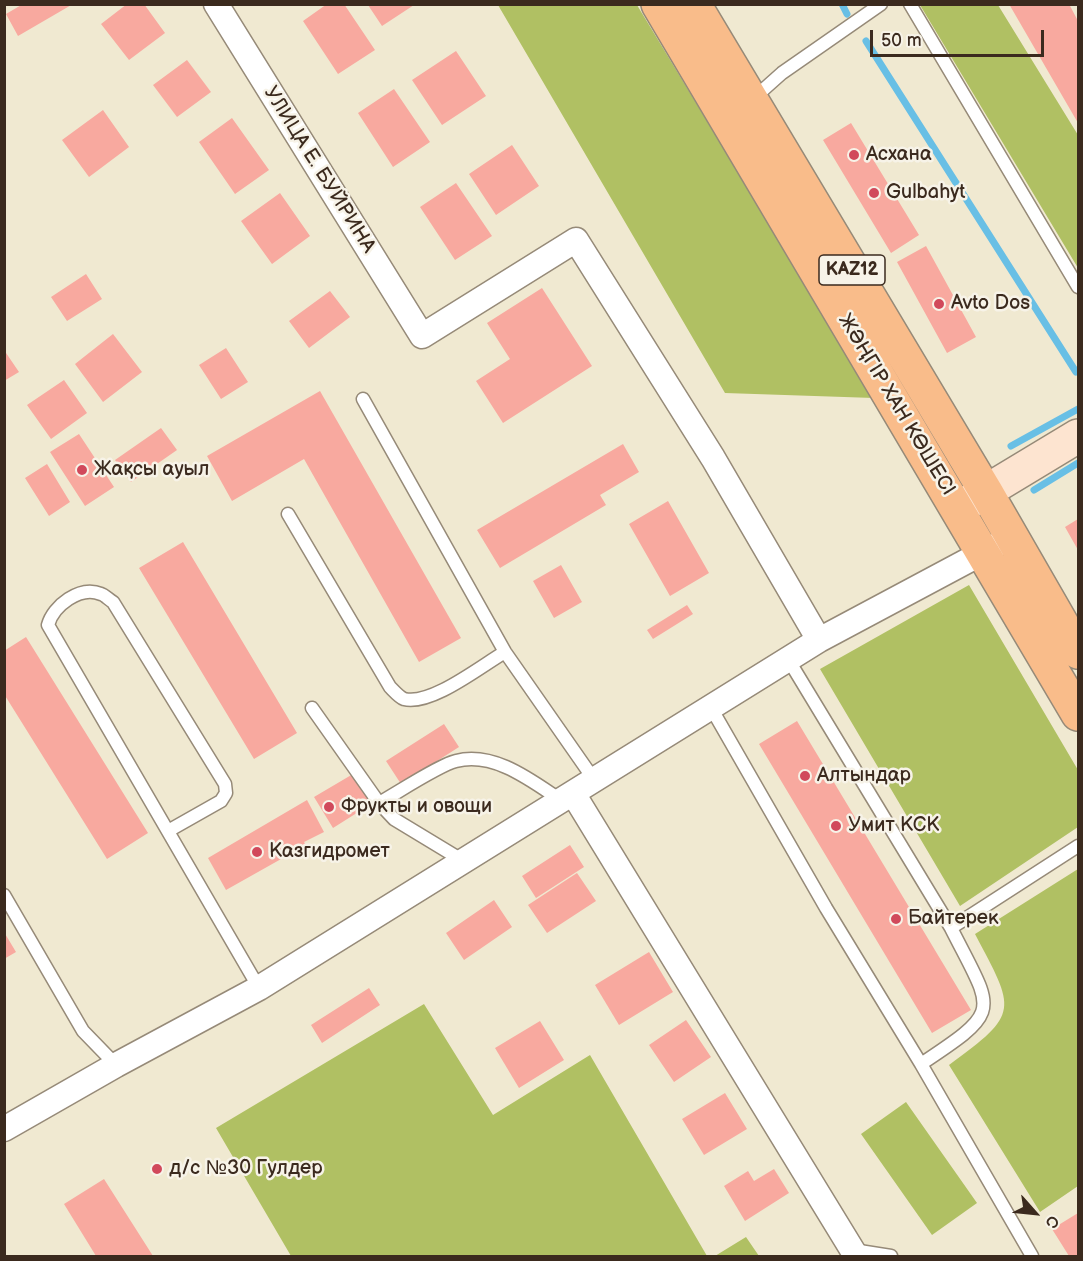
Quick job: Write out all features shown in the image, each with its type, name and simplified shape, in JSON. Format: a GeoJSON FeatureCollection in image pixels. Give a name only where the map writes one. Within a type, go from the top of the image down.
{"type":"FeatureCollection","features":[{"type":"Feature","properties":{"kind":"main road","name":"ЖӘҢГІР ХАН КӨШЕСІ"},"geometry":{"type":"LineString","coordinates":[[657,4],[958,508],[997,545],[1078,652]]}},
{"type":"Feature","properties":{"kind":"main road","name":"ЖӘҢГІР ХАН КӨШЕСІ"},"geometry":{"type":"LineString","coordinates":[[694,4],[986,492],[997,545],[1078,714]]}},
{"type":"Feature","properties":{"kind":"street","name":"УЛИЦА Е. БУЙРИНА"},"geometry":{"type":"LineString","coordinates":[[216,4],[422,336],[576,240],[713,458],[819,640]]}},
{"type":"Feature","properties":{"kind":"street"},"geometry":{"type":"LineString","coordinates":[[958,508],[1078,436]]}},
{"type":"Feature","properties":{"kind":"street"},"geometry":{"type":"LineString","coordinates":[[4,1129],[116,1065],[259,988],[819,640],[997,545]]}},
{"type":"Feature","properties":{"kind":"street"},"geometry":{"type":"LineString","coordinates":[[568,798],[854,1253]]}},
{"type":"Feature","properties":{"kind":"lane"},"geometry":{"type":"LineString","coordinates":[[751,101],[782,73],[880,4]]}},
{"type":"Feature","properties":{"kind":"lane"},"geometry":{"type":"LineString","coordinates":[[910,4],[1078,287]]}},
{"type":"Feature","properties":{"kind":"lane"},"geometry":{"type":"LineString","coordinates":[[363,399],[505,652],[595,781]]}},
{"type":"Feature","properties":{"kind":"lane"},"geometry":{"type":"LineString","coordinates":[[288,514],[390,687],[402,699],[417,700],[432,696],[505,652]]}},
{"type":"Feature","properties":{"kind":"lane"},"geometry":{"type":"LineString","coordinates":[[168,831],[221,801],[226,793],[225,784],[113,603],[101,593],[86,592],[63,603],[51,614],[48,625],[259,988]]}},
{"type":"Feature","properties":{"kind":"lane"},"geometry":{"type":"LineString","coordinates":[[788,659],[951,928],[982,989],[986,1003],[980,1019],[966,1034],[921,1064]]}},
{"type":"Feature","properties":{"kind":"lane"},"geometry":{"type":"LineString","coordinates":[[710,706],[1032,1257]]}},
{"type":"Feature","properties":{"kind":"lane"},"geometry":{"type":"LineString","coordinates":[[312,708],[379,803],[408,830],[465,862]]}},
{"type":"Feature","properties":{"kind":"lane"},"geometry":{"type":"LineString","coordinates":[[379,803],[457,760],[482,761],[514,770],[568,798]]}},
{"type":"Feature","properties":{"kind":"lane"},"geometry":{"type":"LineString","coordinates":[[951,928],[1078,846]]}},
{"type":"Feature","properties":{"kind":"lane"},"geometry":{"type":"LineString","coordinates":[[4,895],[83,1031],[116,1065]]}},
{"type":"Feature","properties":{"kind":"lane"},"geometry":{"type":"LineString","coordinates":[[854,1253],[891,1257]]}},
{"type":"Feature","properties":{"kind":"green space"},"geometry":{"type":"Polygon","coordinates":[[[498,5],[637,5],[874,398],[725,393],[498,5]]]}},
{"type":"Feature","properties":{"kind":"green space"},"geometry":{"type":"Polygon","coordinates":[[[920,5],[998,5],[1078,135],[1078,268],[920,5]]]}},
{"type":"Feature","properties":{"kind":"green space"},"geometry":{"type":"Polygon","coordinates":[[[969,585],[1078,770],[1078,827],[960,906],[820,669],[969,585]]]}},
{"type":"Feature","properties":{"kind":"green space"},"geometry":{"type":"Polygon","coordinates":[[[1078,869],[1078,1186],[1040,1212],[949,1065],[989,1033],[999,1021],[1004,1008],[998,979],[975,934],[1078,869]]]}},
{"type":"Feature","properties":{"kind":"green space"},"geometry":{"type":"Polygon","coordinates":[[[424,1004],[493,1115],[590,1055],[707,1256],[291,1256],[216,1128],[424,1004]]]}},
{"type":"Feature","properties":{"kind":"green space"},"geometry":{"type":"Polygon","coordinates":[[[906,1102],[977,1203],[932,1235],[861,1134],[906,1102]]]}},
{"type":"Feature","properties":{"kind":"green space"},"geometry":{"type":"Polygon","coordinates":[[[746,1237],[759,1256],[715,1256],[746,1237]]]}},
{"type":"Feature","properties":{"kind":"building"},"geometry":{"type":"Polygon","coordinates":[[[23,4],[73,4],[18,36],[6,14],[23,4]]]}},
{"type":"Feature","properties":{"kind":"building"},"geometry":{"type":"Polygon","coordinates":[[[127,4],[144,4],[165,33],[129,60],[101,24],[127,4]]]}},
{"type":"Feature","properties":{"kind":"building"},"geometry":{"type":"Polygon","coordinates":[[[327,4],[344,4],[375,50],[338,74],[303,21],[327,4]]]}},
{"type":"Feature","properties":{"kind":"building"},"geometry":{"type":"Polygon","coordinates":[[[1009,4],[1069,4],[1078,21],[1078,123],[1009,4]]]}},
{"type":"Feature","properties":{"kind":"building"},"geometry":{"type":"Polygon","coordinates":[[[368,5],[414,5],[382,26],[368,5]]]}},
{"type":"Feature","properties":{"kind":"building"},"geometry":{"type":"Polygon","coordinates":[[[456,51],[486,96],[442,125],[412,80],[456,51]]]}},
{"type":"Feature","properties":{"kind":"building"},"geometry":{"type":"Polygon","coordinates":[[[187,60],[211,92],[177,117],[153,85],[187,60]]]}},
{"type":"Feature","properties":{"kind":"building"},"geometry":{"type":"Polygon","coordinates":[[[394,89],[430,142],[393,167],[358,113],[394,89]]]}},
{"type":"Feature","properties":{"kind":"building"},"geometry":{"type":"Polygon","coordinates":[[[103,110],[129,147],[89,177],[62,140],[103,110]]]}},
{"type":"Feature","properties":{"kind":"building"},"geometry":{"type":"Polygon","coordinates":[[[232,118],[269,170],[235,194],[199,142],[232,118]]]}},
{"type":"Feature","properties":{"kind":"building"},"geometry":{"type":"Polygon","coordinates":[[[851,123],[919,235],[891,253],[823,140],[851,123]]]}},
{"type":"Feature","properties":{"kind":"building"},"geometry":{"type":"Polygon","coordinates":[[[512,145],[539,186],[496,215],[469,174],[512,145]]]}},
{"type":"Feature","properties":{"kind":"building"},"geometry":{"type":"Polygon","coordinates":[[[456,183],[492,236],[455,260],[420,207],[456,183]]]}},
{"type":"Feature","properties":{"kind":"building"},"geometry":{"type":"Polygon","coordinates":[[[280,193],[310,236],[272,264],[241,221],[280,193]]]}},
{"type":"Feature","properties":{"kind":"building"},"geometry":{"type":"Polygon","coordinates":[[[926,246],[976,337],[947,353],[897,262],[926,246]]]}},
{"type":"Feature","properties":{"kind":"building"},"geometry":{"type":"Polygon","coordinates":[[[86,274],[102,299],[67,321],[51,297],[86,274]]]}},
{"type":"Feature","properties":{"kind":"building"},"geometry":{"type":"Polygon","coordinates":[[[542,288],[592,366],[503,423],[476,381],[510,359],[487,323],[542,288]]]}},
{"type":"Feature","properties":{"kind":"building"},"geometry":{"type":"Polygon","coordinates":[[[330,291],[350,317],[309,348],[289,321],[330,291]]]}},
{"type":"Feature","properties":{"kind":"building"},"geometry":{"type":"Polygon","coordinates":[[[113,334],[142,372],[103,402],[75,364],[113,334]]]}},
{"type":"Feature","properties":{"kind":"building"},"geometry":{"type":"Polygon","coordinates":[[[226,348],[248,382],[221,399],[199,365],[226,348]]]}},
{"type":"Feature","properties":{"kind":"building"},"geometry":{"type":"Polygon","coordinates":[[[4,350],[19,372],[4,381],[4,350]]]}},
{"type":"Feature","properties":{"kind":"building"},"geometry":{"type":"Polygon","coordinates":[[[64,380],[87,413],[51,439],[27,405],[64,380]]]}},
{"type":"Feature","properties":{"kind":"building"},"geometry":{"type":"Polygon","coordinates":[[[320,391],[461,638],[419,662],[304,459],[232,501],[207,456],[320,391]]]}},
{"type":"Feature","properties":{"kind":"building"},"geometry":{"type":"Polygon","coordinates":[[[161,428],[177,450],[131,482],[115,460],[161,428]]]}},
{"type":"Feature","properties":{"kind":"building"},"geometry":{"type":"Polygon","coordinates":[[[79,434],[114,487],[85,506],[50,452],[79,434]]]}},
{"type":"Feature","properties":{"kind":"building"},"geometry":{"type":"Polygon","coordinates":[[[623,444],[639,472],[600,495],[606,505],[500,568],[477,530],[623,444]]]}},
{"type":"Feature","properties":{"kind":"building"},"geometry":{"type":"Polygon","coordinates":[[[47,464],[70,502],[49,516],[25,478],[47,464]]]}},
{"type":"Feature","properties":{"kind":"building"},"geometry":{"type":"Polygon","coordinates":[[[668,501],[709,573],[670,596],[629,524],[668,501]]]}},
{"type":"Feature","properties":{"kind":"building"},"geometry":{"type":"Polygon","coordinates":[[[1078,519],[1078,550],[1065,527],[1078,519]]]}},
{"type":"Feature","properties":{"kind":"building"},"geometry":{"type":"Polygon","coordinates":[[[183,542],[297,733],[254,759],[139,568],[183,542]]]}},
{"type":"Feature","properties":{"kind":"building"},"geometry":{"type":"Polygon","coordinates":[[[561,565],[582,602],[554,618],[533,581],[561,565]]]}},
{"type":"Feature","properties":{"kind":"building"},"geometry":{"type":"Polygon","coordinates":[[[687,605],[693,614],[653,639],[647,630],[687,605]]]}},
{"type":"Feature","properties":{"kind":"building"},"geometry":{"type":"Polygon","coordinates":[[[26,637],[148,833],[107,859],[4,694],[4,651],[26,637]]]}},
{"type":"Feature","properties":{"kind":"building"},"geometry":{"type":"Polygon","coordinates":[[[797,721],[971,1010],[932,1033],[759,744],[797,721]]]}},
{"type":"Feature","properties":{"kind":"building"},"geometry":{"type":"Polygon","coordinates":[[[444,724],[459,747],[401,784],[386,761],[444,724]]]}},
{"type":"Feature","properties":{"kind":"building"},"geometry":{"type":"Polygon","coordinates":[[[353,774],[371,804],[333,828],[314,797],[353,774]]]}},
{"type":"Feature","properties":{"kind":"building","name":"Казгидромет"},"geometry":{"type":"Polygon","coordinates":[[[307,800],[324,832],[304,842],[306,845],[226,890],[208,858],[307,800]]]}},
{"type":"Feature","properties":{"kind":"building"},"geometry":{"type":"Polygon","coordinates":[[[570,845],[584,867],[536,898],[522,876],[570,845]]]}},
{"type":"Feature","properties":{"kind":"building"},"geometry":{"type":"Polygon","coordinates":[[[577,873],[596,901],[547,933],[528,905],[577,873]]]}},
{"type":"Feature","properties":{"kind":"building"},"geometry":{"type":"Polygon","coordinates":[[[494,900],[512,927],[464,960],[446,933],[494,900]]]}},
{"type":"Feature","properties":{"kind":"building"},"geometry":{"type":"Polygon","coordinates":[[[4,932],[16,952],[4,959],[4,932]]]}},
{"type":"Feature","properties":{"kind":"building"},"geometry":{"type":"Polygon","coordinates":[[[649,952],[673,992],[619,1025],[595,985],[649,952]]]}},
{"type":"Feature","properties":{"kind":"building"},"geometry":{"type":"Polygon","coordinates":[[[369,988],[380,1005],[322,1043],[311,1025],[369,988]]]}},
{"type":"Feature","properties":{"kind":"building"},"geometry":{"type":"Polygon","coordinates":[[[686,1020],[711,1057],[674,1082],[649,1045],[686,1020]]]}},
{"type":"Feature","properties":{"kind":"building"},"geometry":{"type":"Polygon","coordinates":[[[540,1021],[564,1060],[519,1088],[495,1048],[540,1021]]]}},
{"type":"Feature","properties":{"kind":"building"},"geometry":{"type":"Polygon","coordinates":[[[725,1093],[747,1129],[704,1155],[682,1119],[725,1093]]]}},
{"type":"Feature","properties":{"kind":"building"},"geometry":{"type":"Polygon","coordinates":[[[774,1169],[789,1193],[745,1221],[724,1186],[748,1171],[754,1181],[774,1169]]]}},
{"type":"Feature","properties":{"kind":"building"},"geometry":{"type":"Polygon","coordinates":[[[104,1179],[153,1256],[96,1256],[64,1204],[104,1179]]]}},
{"type":"Feature","properties":{"kind":"building"},"geometry":{"type":"Polygon","coordinates":[[[1078,1213],[1078,1256],[1069,1256],[1052,1229],[1078,1213]]]}},
{"type":"Feature","properties":{"kind":"waterway"},"geometry":{"type":"LineString","coordinates":[[842,4],[847,14]]}},
{"type":"Feature","properties":{"kind":"waterway"},"geometry":{"type":"LineString","coordinates":[[866,41],[1076,372]]}},
{"type":"Feature","properties":{"kind":"waterway"},"geometry":{"type":"LineString","coordinates":[[1011,446],[1078,409]]}},
{"type":"Feature","properties":{"kind":"waterway"},"geometry":{"type":"LineString","coordinates":[[1034,490],[1078,463]]}},
{"type":"Feature","properties":{"kind":"place","name":"Асхана"},"geometry":{"type":"Point","coordinates":[854,155]}},
{"type":"Feature","properties":{"kind":"place","name":"Gulbahyt"},"geometry":{"type":"Point","coordinates":[874,193]}},
{"type":"Feature","properties":{"kind":"place","name":"Avto Dos"},"geometry":{"type":"Point","coordinates":[939,304]}},
{"type":"Feature","properties":{"kind":"place","name":"Жақсы ауыл"},"geometry":{"type":"Point","coordinates":[82,470]}},
{"type":"Feature","properties":{"kind":"place","name":"Алтындар"},"geometry":{"type":"Point","coordinates":[805,776]}},
{"type":"Feature","properties":{"kind":"place","name":"Фрукты и овощи"},"geometry":{"type":"Point","coordinates":[329,807]}},
{"type":"Feature","properties":{"kind":"place","name":"Умит КСК"},"geometry":{"type":"Point","coordinates":[836,826]}},
{"type":"Feature","properties":{"kind":"place","name":"Казгидромет"},"geometry":{"type":"Point","coordinates":[257,852]}},
{"type":"Feature","properties":{"kind":"place","name":"Байтерек"},"geometry":{"type":"Point","coordinates":[896,919]}},
{"type":"Feature","properties":{"kind":"place","name":"д/с №30 Гулдер"},"geometry":{"type":"Point","coordinates":[157,1169]}}]}
